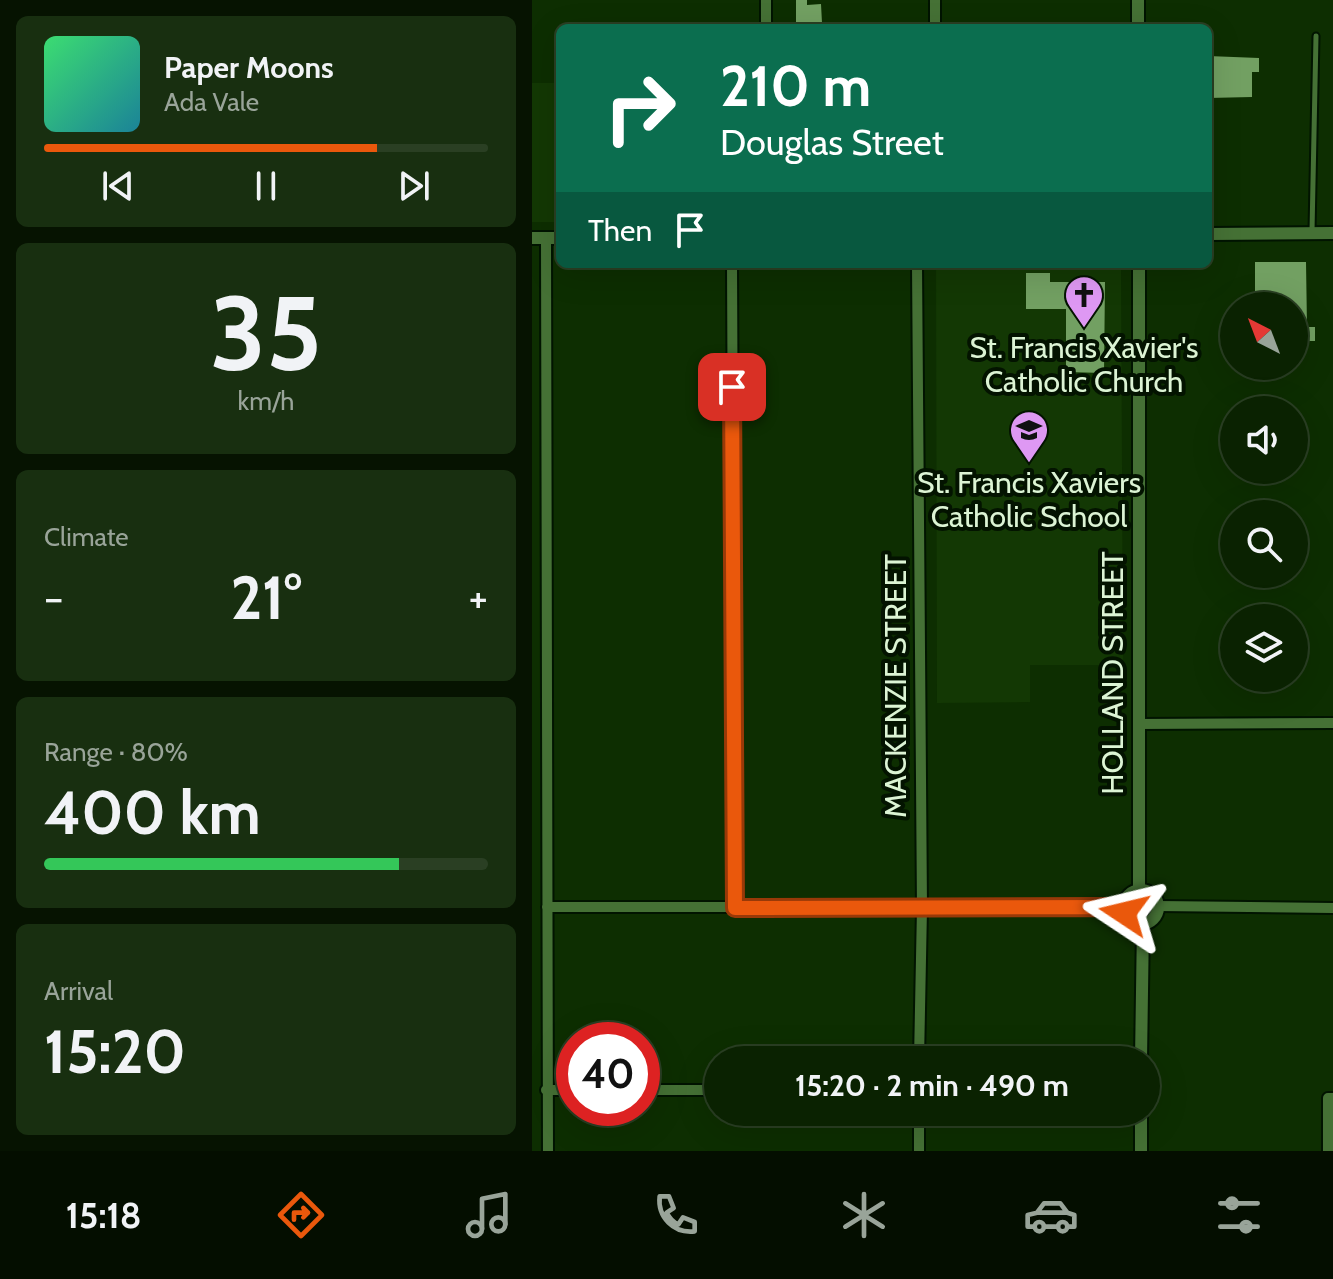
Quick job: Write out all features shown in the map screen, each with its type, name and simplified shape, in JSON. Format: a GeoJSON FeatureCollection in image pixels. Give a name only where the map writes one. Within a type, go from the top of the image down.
{"type":"FeatureCollection","features":[{"type":"Feature","properties":{"kind":"street"},"geometry":{"type":"LineString","coordinates":[[766,0],[766,24]]}},
{"type":"Feature","properties":{"kind":"street"},"geometry":{"type":"LineString","coordinates":[[935,0],[935,24]]}},
{"type":"Feature","properties":{"kind":"street"},"geometry":{"type":"LineString","coordinates":[[1138,0],[1138,24]]}},
{"type":"Feature","properties":{"kind":"street"},"geometry":{"type":"LineString","coordinates":[[1212,234],[1333,233]]}},
{"type":"Feature","properties":{"kind":"street"},"geometry":{"type":"LineString","coordinates":[[539,238],[548,1151]]}},
{"type":"Feature","properties":{"kind":"street"},"geometry":{"type":"LineString","coordinates":[[732,268],[735,908]]}},
{"type":"Feature","properties":{"kind":"street","name":"MACKENZIE STREET"},"geometry":{"type":"LineString","coordinates":[[917,268],[922,908],[919,1046]]}},
{"type":"Feature","properties":{"kind":"street","name":"HOLLAND STREET"},"geometry":{"type":"LineString","coordinates":[[1139,268],[1139,889]]}},
{"type":"Feature","properties":{"kind":"street"},"geometry":{"type":"LineString","coordinates":[[1138,724],[1333,723]]}},
{"type":"Feature","properties":{"kind":"street"},"geometry":{"type":"LineString","coordinates":[[1139,889],[1154,895],[1158,906],[1155,918],[1143,924],[1128,919],[1123,907],[1128,895],[1139,889]]}},
{"type":"Feature","properties":{"kind":"street"},"geometry":{"type":"LineString","coordinates":[[1158,906],[1333,908]]}},
{"type":"Feature","properties":{"kind":"street"},"geometry":{"type":"LineString","coordinates":[[547,907],[1123,907]]}},
{"type":"Feature","properties":{"kind":"street"},"geometry":{"type":"LineString","coordinates":[[1141,1046],[1143,924]]}},
{"type":"Feature","properties":{"kind":"street"},"geometry":{"type":"LineString","coordinates":[[546,1090],[556,1090]]}},
{"type":"Feature","properties":{"kind":"street"},"geometry":{"type":"LineString","coordinates":[[660,1090],[704,1090]]}},
{"type":"Feature","properties":{"kind":"street"},"geometry":{"type":"LineString","coordinates":[[1328,1151],[1328,1098],[1333,1098]]}},
{"type":"Feature","properties":{"kind":"street"},"geometry":{"type":"LineString","coordinates":[[919,1126],[919,1151]]}},
{"type":"Feature","properties":{"kind":"street"},"geometry":{"type":"LineString","coordinates":[[1141,1126],[1141,1151]]}},
{"type":"Feature","properties":{"kind":"lane"},"geometry":{"type":"LineString","coordinates":[[1312,233],[1316,36]]}},
{"type":"Feature","properties":{"kind":"shaded area"},"geometry":{"type":"Polygon","coordinates":[[[532,83],[556,83],[556,222],[532,222],[532,83]]]}},
{"type":"Feature","properties":{"kind":"shaded area","name":"St. Francis Xaviers Catholic School"},"geometry":{"type":"Polygon","coordinates":[[[936,268],[1121,268],[1123,665],[1030,665],[1030,702],[937,703],[936,268]]]}},
{"type":"Feature","properties":{"kind":"building"},"geometry":{"type":"Polygon","coordinates":[[[796,0],[807,0],[807,5],[821,4],[822,23],[796,23],[796,0]]]}},
{"type":"Feature","properties":{"kind":"building"},"geometry":{"type":"Polygon","coordinates":[[[1212,56],[1259,58],[1259,72],[1252,72],[1252,97],[1212,98],[1212,56]]]}},
{"type":"Feature","properties":{"kind":"building"},"geometry":{"type":"Polygon","coordinates":[[[1255,262],[1306,262],[1306,292],[1255,292],[1255,262]]]}},
{"type":"Feature","properties":{"kind":"building"},"geometry":{"type":"Polygon","coordinates":[[[1026,273],[1050,273],[1050,282],[1105,282],[1104,373],[1066,372],[1066,309],[1026,309],[1026,273]]]}},
{"type":"Feature","properties":{"kind":"building"},"geometry":{"type":"Polygon","coordinates":[[[1308,327],[1315,327],[1315,341],[1308,341],[1308,327]]]}},
{"type":"Feature","properties":{"kind":"place","name":"St. Francis Xavier's Catholic Church"},"geometry":{"type":"Point","coordinates":[1084,329]}},
{"type":"Feature","properties":{"kind":"place","name":"St. Francis Xaviers Catholic School"},"geometry":{"type":"Point","coordinates":[1029,464]}},
{"type":"Feature","properties":{"kind":"route"},"geometry":{"type":"LineString","coordinates":[[732,387],[735,908],[1123,907],[1124,913]]}}]}
